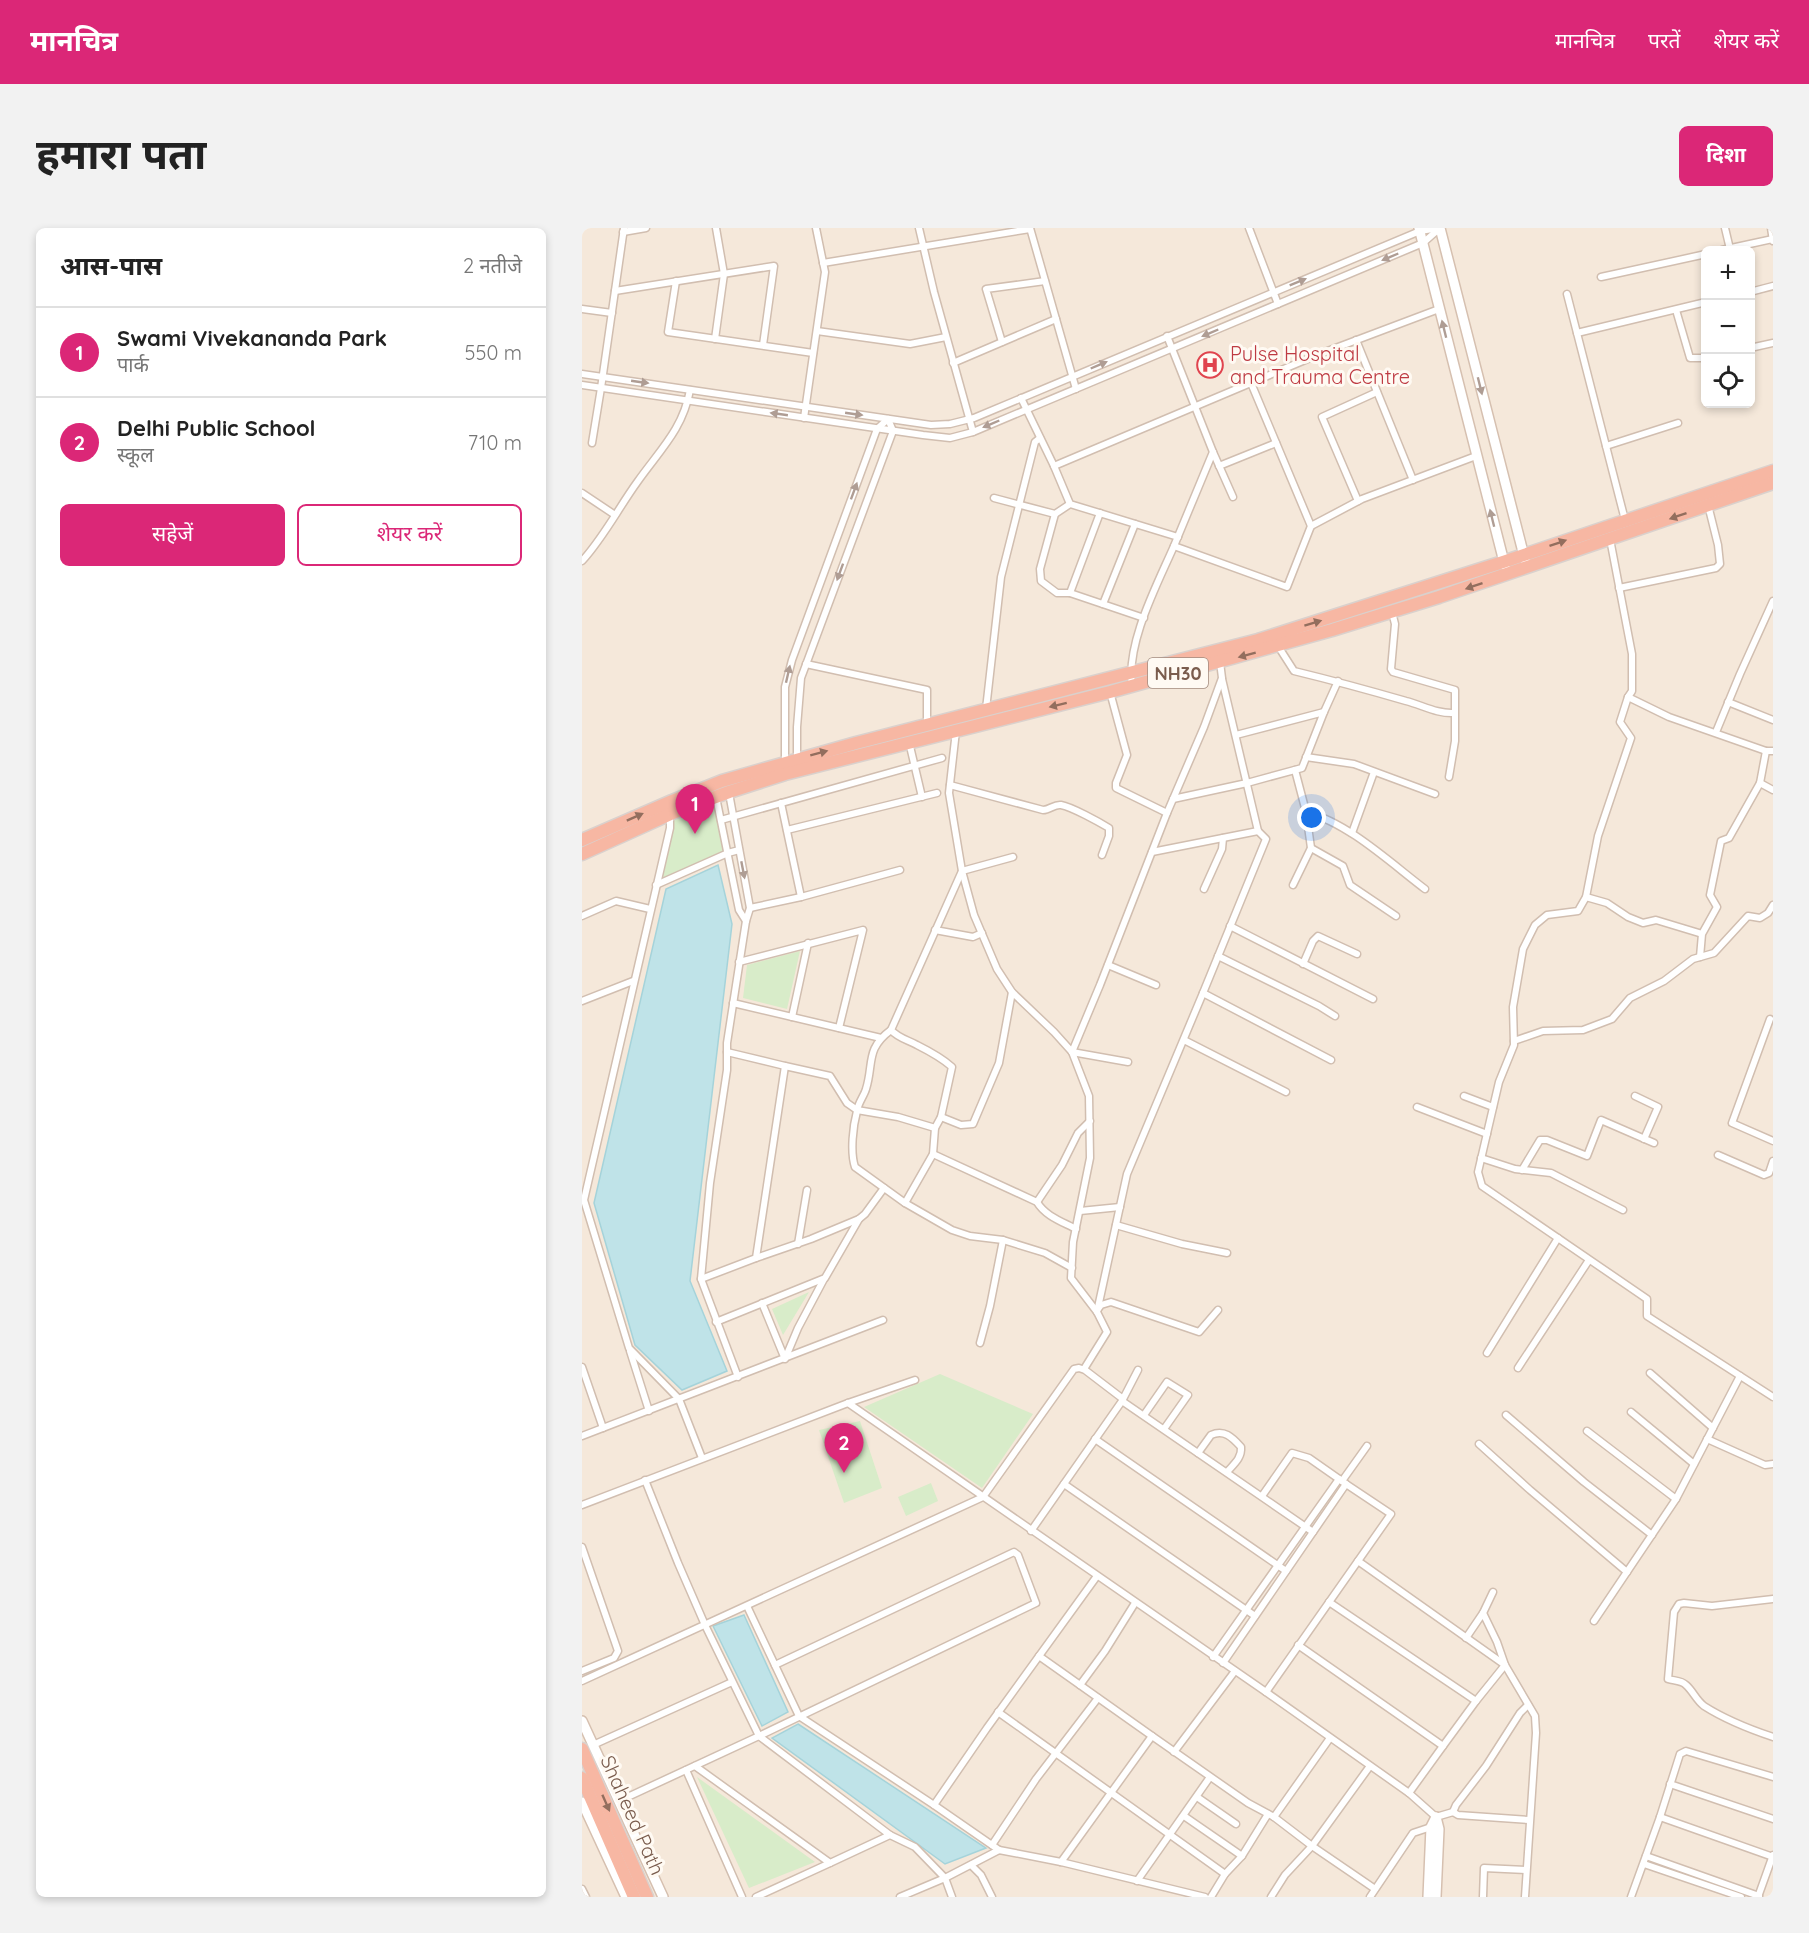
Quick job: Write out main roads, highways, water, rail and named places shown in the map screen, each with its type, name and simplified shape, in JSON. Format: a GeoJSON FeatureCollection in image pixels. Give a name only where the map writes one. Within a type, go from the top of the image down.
{"type":"FeatureCollection","features":[{"type":"Feature","properties":{"kind":"highway","name":"NH30"},"geometry":{"type":"LineString","coordinates":[[582,854],[791,766],[986,709],[1220,662],[1392,612],[1505,568],[1524,555],[1773,471]]}},
{"type":"Feature","properties":{"kind":"highway","name":"NH30"},"geometry":{"type":"LineString","coordinates":[[582,840],[715,784],[909,742],[1110,692],[1131,679],[1258,640],[1505,568],[1528,567],[1773,483]]}},
{"type":"Feature","properties":{"kind":"highway","name":"Shaheed Path"},"geometry":{"type":"LineString","coordinates":[[587,1747],[647,1897]]}},
{"type":"Feature","properties":{"kind":"highway","name":"Shaheed Path"},"geometry":{"type":"LineString","coordinates":[[582,1778],[634,1897]]}},
{"type":"Feature","properties":{"kind":"water"},"geometry":{"type":"Polygon","coordinates":[[[718,865],[732,924],[690,1281],[727,1371],[682,1390],[635,1345],[594,1203],[666,889],[718,865]]]}},
{"type":"Feature","properties":{"kind":"water"},"geometry":{"type":"Polygon","coordinates":[[[744,1615],[788,1712],[762,1726],[713,1626],[744,1615]]]}},
{"type":"Feature","properties":{"kind":"water"},"geometry":{"type":"Polygon","coordinates":[[[798,1724],[986,1848],[945,1864],[772,1738],[798,1724]]]}},
{"type":"Feature","properties":{"kind":"place","name":"Pulse Hospital and Trauma Centre"},"geometry":{"type":"Point","coordinates":[1210,365]}},
{"type":"Feature","properties":{"kind":"place","name":"Swami Vivekananda Park"},"geometry":{"type":"Point","coordinates":[695,834]}},
{"type":"Feature","properties":{"kind":"place","name":"Delhi Public School"},"geometry":{"type":"Point","coordinates":[844,1473]}}]}
